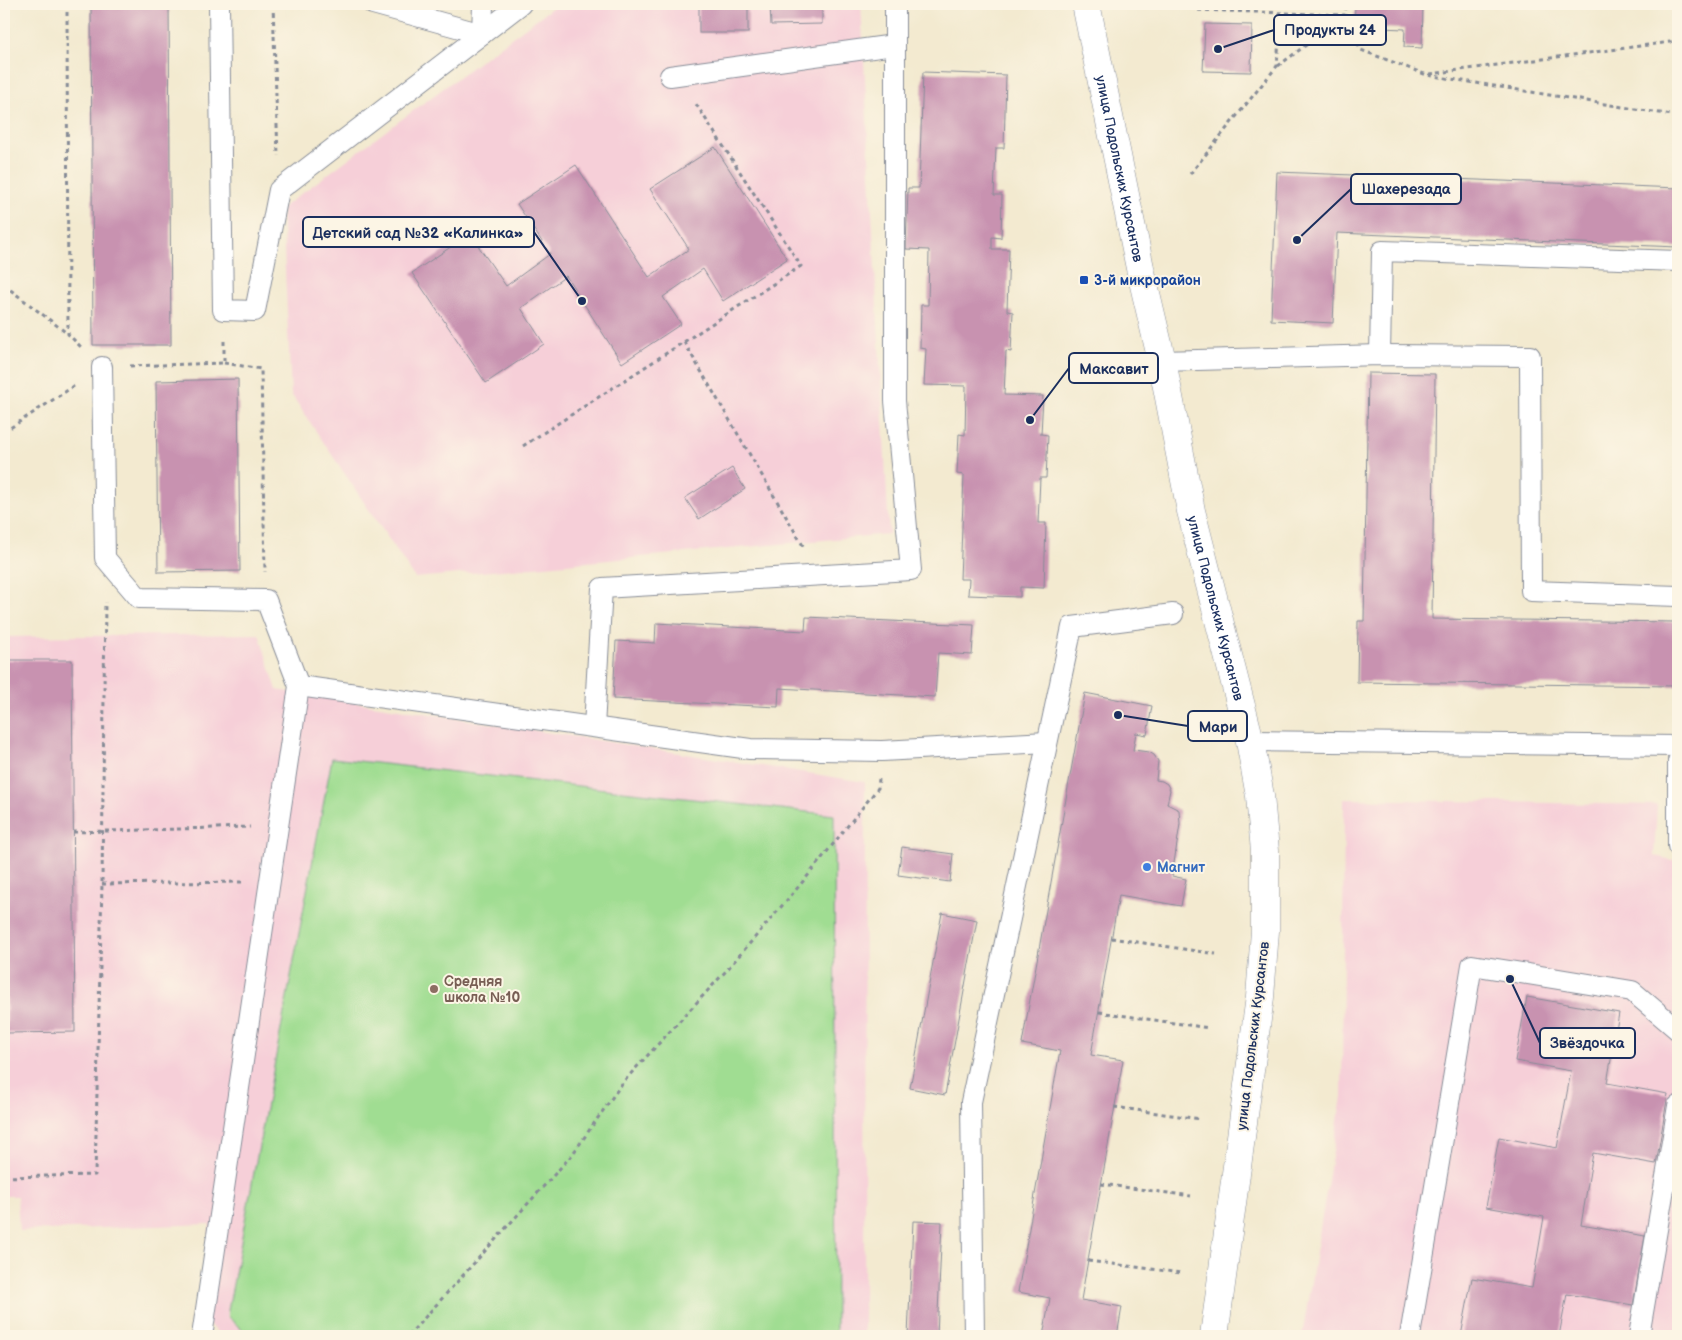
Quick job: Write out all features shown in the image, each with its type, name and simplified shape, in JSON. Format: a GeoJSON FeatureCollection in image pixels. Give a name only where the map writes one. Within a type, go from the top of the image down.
{"type":"FeatureCollection","features":[{"type":"Feature","properties":{"kind":"street","name":"улица Подольских Курсантов"},"geometry":{"type":"LineString","coordinates":[[1086,4],[1138,259],[1162,361],[1191,511],[1250,740],[1260,796],[1265,851],[1265,931],[1260,998],[1214,1336]]}},
{"type":"Feature","properties":{"kind":"lane"},"geometry":{"type":"LineString","coordinates":[[219,4],[223,310],[256,310],[279,190],[521,4]]}},
{"type":"Feature","properties":{"kind":"lane"},"geometry":{"type":"LineString","coordinates":[[373,4],[482,34]]}},
{"type":"Feature","properties":{"kind":"lane"},"geometry":{"type":"LineString","coordinates":[[482,34],[484,4]]}},
{"type":"Feature","properties":{"kind":"lane"},"geometry":{"type":"LineString","coordinates":[[594,727],[602,588],[911,570],[895,401],[895,4]]}},
{"type":"Feature","properties":{"kind":"lane"},"geometry":{"type":"LineString","coordinates":[[674,76],[894,45]]}},
{"type":"Feature","properties":{"kind":"lane"},"geometry":{"type":"LineString","coordinates":[[1380,354],[1382,251],[1678,261]]}},
{"type":"Feature","properties":{"kind":"lane"},"geometry":{"type":"LineString","coordinates":[[1162,361],[1380,354],[1530,356],[1531,590],[1678,596]]}},
{"type":"Feature","properties":{"kind":"lane"},"geometry":{"type":"LineString","coordinates":[[102,368],[105,558],[139,598],[266,600],[299,686],[202,1336]]}},
{"type":"Feature","properties":{"kind":"lane"},"geometry":{"type":"LineString","coordinates":[[974,1336],[970,1102],[1072,627],[1173,614]]}},
{"type":"Feature","properties":{"kind":"lane"},"geometry":{"type":"LineString","coordinates":[[299,686],[750,749],[882,751],[1047,742]]}},
{"type":"Feature","properties":{"kind":"lane"},"geometry":{"type":"LineString","coordinates":[[1250,740],[1678,746]]}},
{"type":"Feature","properties":{"kind":"lane"},"geometry":{"type":"LineString","coordinates":[[1678,761],[1678,846]]}},
{"type":"Feature","properties":{"kind":"lane"},"geometry":{"type":"LineString","coordinates":[[1410,1336],[1472,965],[1632,991],[1678,1030]]}},
{"type":"Feature","properties":{"kind":"lane"},"geometry":{"type":"LineString","coordinates":[[1640,1336],[1678,1106]]}},
{"type":"Feature","properties":{"kind":"path"},"geometry":{"type":"LineString","coordinates":[[67,4],[68,334]]}},
{"type":"Feature","properties":{"kind":"path"},"geometry":{"type":"LineString","coordinates":[[273,4],[279,190]]}},
{"type":"Feature","properties":{"kind":"path"},"geometry":{"type":"LineString","coordinates":[[1196,4],[1196,10],[1345,15]]}},
{"type":"Feature","properties":{"kind":"path"},"geometry":{"type":"LineString","coordinates":[[1346,6],[1345,15],[1361,50],[1427,75],[1678,116]]}},
{"type":"Feature","properties":{"kind":"path"},"geometry":{"type":"LineString","coordinates":[[1277,66],[1281,13]]}},
{"type":"Feature","properties":{"kind":"path"},"geometry":{"type":"LineString","coordinates":[[1190,174],[1277,66],[1345,15]]}},
{"type":"Feature","properties":{"kind":"path"},"geometry":{"type":"LineString","coordinates":[[1427,75],[1678,41]]}},
{"type":"Feature","properties":{"kind":"path"},"geometry":{"type":"LineString","coordinates":[[523,446],[802,266],[674,76]]}},
{"type":"Feature","properties":{"kind":"path"},"geometry":{"type":"LineString","coordinates":[[4,285],[68,334],[102,368]]}},
{"type":"Feature","properties":{"kind":"path"},"geometry":{"type":"LineString","coordinates":[[684,342],[820,575]]}},
{"type":"Feature","properties":{"kind":"path"},"geometry":{"type":"LineString","coordinates":[[224,363],[261,369],[266,600]]}},
{"type":"Feature","properties":{"kind":"path"},"geometry":{"type":"LineString","coordinates":[[4,1177],[95,1175],[102,884],[105,558]]}},
{"type":"Feature","properties":{"kind":"path"},"geometry":{"type":"LineString","coordinates":[[408,1336],[572,1155],[623,1082],[724,972],[848,826],[878,788],[882,751]]}},
{"type":"Feature","properties":{"kind":"path"},"geometry":{"type":"LineString","coordinates":[[73,832],[278,826]]}},
{"type":"Feature","properties":{"kind":"path"},"geometry":{"type":"LineString","coordinates":[[102,884],[270,881]]}},
{"type":"Feature","properties":{"kind":"path"},"geometry":{"type":"LineString","coordinates":[[1111,938],[1216,954]]}},
{"type":"Feature","properties":{"kind":"path"},"geometry":{"type":"LineString","coordinates":[[1098,1012],[1209,1028]]}},
{"type":"Feature","properties":{"kind":"path"},"geometry":{"type":"LineString","coordinates":[[1114,1108],[1200,1118]]}},
{"type":"Feature","properties":{"kind":"path"},"geometry":{"type":"LineString","coordinates":[[1101,1184],[1191,1196]]}},
{"type":"Feature","properties":{"kind":"path"},"geometry":{"type":"LineString","coordinates":[[1088,1261],[1182,1273]]}},
{"type":"Feature","properties":{"kind":"shaded area"},"geometry":{"type":"Polygon","coordinates":[[[557,4],[861,4],[889,534],[415,578],[291,394],[282,208],[557,4]]]}},
{"type":"Feature","properties":{"kind":"shaded area","name":"Средняя школа №10"},"geometry":{"type":"Polygon","coordinates":[[[259,634],[277,690],[865,782],[864,1336],[221,1336],[203,1319],[210,1224],[19,1231],[17,1196],[4,1196],[4,637],[259,634]]]}},
{"type":"Feature","properties":{"kind":"shaded area"},"geometry":{"type":"Polygon","coordinates":[[[1344,799],[1657,805],[1654,856],[1678,861],[1678,1336],[1302,1336],[1342,1097],[1344,799]]]}},
{"type":"Feature","properties":{"kind":"green space"},"geometry":{"type":"Polygon","coordinates":[[[332,758],[834,815],[836,1336],[249,1336],[227,1316],[332,758]]]}},
{"type":"Feature","properties":{"kind":"building"},"geometry":{"type":"Polygon","coordinates":[[[91,4],[169,4],[171,345],[93,345],[91,4]]]}},
{"type":"Feature","properties":{"kind":"building"},"geometry":{"type":"Polygon","coordinates":[[[699,4],[748,4],[748,33],[699,33],[699,4]]]}},
{"type":"Feature","properties":{"kind":"building"},"geometry":{"type":"Polygon","coordinates":[[[770,4],[822,4],[822,24],[771,25],[770,4]]]}},
{"type":"Feature","properties":{"kind":"building"},"geometry":{"type":"Polygon","coordinates":[[[1307,4],[1423,4],[1422,48],[1404,47],[1405,29],[1354,27],[1355,6],[1307,4]]]}},
{"type":"Feature","properties":{"kind":"building"},"geometry":{"type":"Polygon","coordinates":[[[1205,24],[1252,25],[1251,72],[1203,71],[1205,24]]]}},
{"type":"Feature","properties":{"kind":"building"},"geometry":{"type":"Polygon","coordinates":[[[923,72],[1006,75],[1004,148],[996,148],[994,195],[1002,195],[1001,238],[992,237],[992,249],[1009,249],[1007,311],[1013,312],[1011,352],[1006,351],[1004,395],[1043,396],[1041,434],[1048,435],[1046,478],[1040,478],[1038,523],[1046,523],[1044,588],[1020,587],[1020,597],[968,595],[969,579],[960,579],[964,475],[957,474],[959,434],[965,435],[966,386],[924,385],[926,349],[920,348],[921,305],[928,305],[929,250],[906,249],[908,188],[919,188],[923,72]]]}},
{"type":"Feature","properties":{"kind":"building"},"geometry":{"type":"Polygon","coordinates":[[[715,147],[787,259],[723,301],[703,269],[663,297],[681,324],[622,363],[566,276],[521,308],[544,344],[486,383],[412,273],[470,234],[506,286],[550,254],[517,204],[576,165],[649,277],[689,249],[650,189],[715,147]]]}},
{"type":"Feature","properties":{"kind":"building"},"geometry":{"type":"Polygon","coordinates":[[[1277,172],[1678,188],[1678,247],[1337,233],[1333,323],[1271,320],[1277,172]]]}},
{"type":"Feature","properties":{"kind":"building"},"geometry":{"type":"Polygon","coordinates":[[[1368,373],[1435,374],[1432,619],[1678,622],[1678,686],[1357,682],[1358,621],[1364,621],[1368,373]]]}},
{"type":"Feature","properties":{"kind":"building"},"geometry":{"type":"Polygon","coordinates":[[[238,379],[240,571],[158,572],[156,381],[238,379]]]}},
{"type":"Feature","properties":{"kind":"building"},"geometry":{"type":"Polygon","coordinates":[[[732,468],[745,489],[699,519],[685,498],[732,468]]]}},
{"type":"Feature","properties":{"kind":"building"},"geometry":{"type":"Polygon","coordinates":[[[806,617],[974,625],[972,655],[938,653],[935,697],[779,688],[778,707],[613,699],[616,641],[655,643],[656,623],[805,631],[806,617]]]}},
{"type":"Feature","properties":{"kind":"building"},"geometry":{"type":"Polygon","coordinates":[[[4,660],[72,660],[75,1032],[7,1033],[4,877],[4,660]]]}},
{"type":"Feature","properties":{"kind":"building"},"geometry":{"type":"Polygon","coordinates":[[[1085,693],[1152,706],[1147,735],[1136,733],[1133,750],[1149,752],[1154,755],[1158,761],[1156,780],[1167,784],[1170,790],[1167,804],[1179,810],[1180,824],[1172,876],[1186,879],[1181,906],[1119,895],[1091,1055],[1123,1060],[1081,1300],[1122,1307],[1117,1336],[1043,1336],[1050,1298],[1018,1292],[1060,1051],[1022,1044],[1085,693]]]}},
{"type":"Feature","properties":{"kind":"building"},"geometry":{"type":"Polygon","coordinates":[[[902,847],[953,854],[950,882],[898,875],[902,847]]]}},
{"type":"Feature","properties":{"kind":"building"},"geometry":{"type":"Polygon","coordinates":[[[942,913],[977,920],[945,1095],[910,1088],[942,913]]]}},
{"type":"Feature","properties":{"kind":"building"},"geometry":{"type":"Polygon","coordinates":[[[1527,997],[1619,1013],[1607,1083],[1668,1094],[1656,1164],[1593,1153],[1581,1225],[1645,1236],[1633,1305],[1567,1294],[1559,1336],[1461,1336],[1472,1278],[1532,1288],[1544,1217],[1486,1207],[1499,1137],[1557,1148],[1571,1071],[1515,1061],[1527,997]]]}},
{"type":"Feature","properties":{"kind":"building"},"geometry":{"type":"Polygon","coordinates":[[[913,1221],[942,1222],[937,1336],[908,1336],[913,1221]]]}},
{"type":"Feature","properties":{"kind":"place","name":"Продукты 24"},"geometry":{"type":"Point","coordinates":[1218,49]}},
{"type":"Feature","properties":{"kind":"place","name":"Шахерезада"},"geometry":{"type":"Point","coordinates":[1297,240]}},
{"type":"Feature","properties":{"kind":"place","name":"3-й микрорайон"},"geometry":{"type":"Point","coordinates":[1084,280]}},
{"type":"Feature","properties":{"kind":"place","name":"Детский сад №32 «Калинка»"},"geometry":{"type":"Point","coordinates":[582,301]}},
{"type":"Feature","properties":{"kind":"place","name":"Максавит"},"geometry":{"type":"Point","coordinates":[1030,420]}},
{"type":"Feature","properties":{"kind":"place","name":"Мари"},"geometry":{"type":"Point","coordinates":[1118,715]}},
{"type":"Feature","properties":{"kind":"place","name":"Магнит"},"geometry":{"type":"Point","coordinates":[1147,867]}},
{"type":"Feature","properties":{"kind":"place","name":"Звёздочка"},"geometry":{"type":"Point","coordinates":[1510,979]}},
{"type":"Feature","properties":{"kind":"place","name":"Средняя школа №10"},"geometry":{"type":"Point","coordinates":[434,989]}}]}
